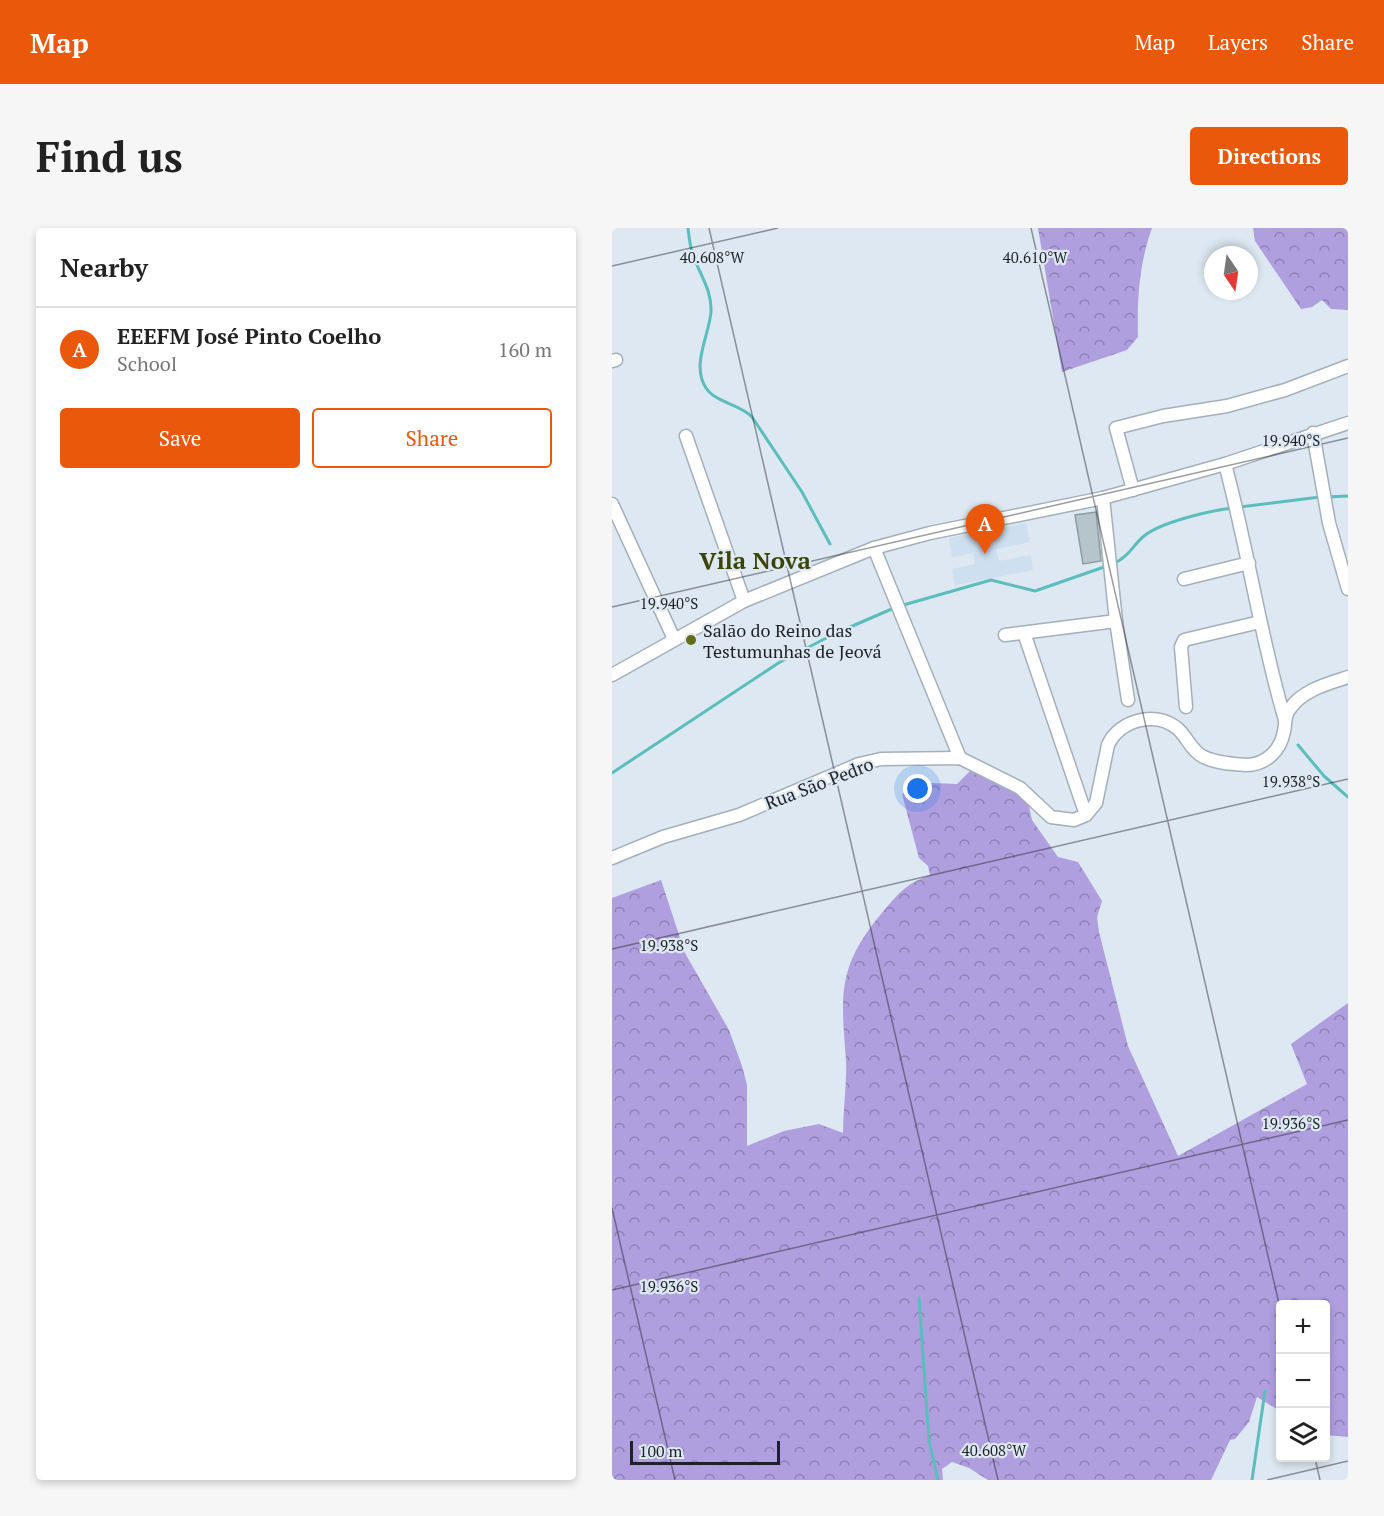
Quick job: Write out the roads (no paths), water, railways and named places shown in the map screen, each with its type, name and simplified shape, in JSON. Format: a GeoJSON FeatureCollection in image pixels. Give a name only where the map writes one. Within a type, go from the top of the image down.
{"type":"FeatureCollection","features":[{"type":"Feature","properties":{"kind":"street"},"geometry":{"type":"LineString","coordinates":[[1133,490],[1116,428],[1163,416],[1227,406],[1285,390],[1348,366]]}},
{"type":"Feature","properties":{"kind":"street"},"geometry":{"type":"LineString","coordinates":[[613,670],[744,601],[874,548],[930,532],[1103,498],[1225,464],[1348,423]]}},
{"type":"Feature","properties":{"kind":"street"},"geometry":{"type":"LineString","coordinates":[[1313,433],[1326,504],[1348,589]]}},
{"type":"Feature","properties":{"kind":"street"},"geometry":{"type":"LineString","coordinates":[[686,436],[744,601]]}},
{"type":"Feature","properties":{"kind":"street"},"geometry":{"type":"LineString","coordinates":[[1086,815],[1096,803],[1108,744],[1112,736],[1126,724],[1146,719],[1165,722],[1179,730],[1200,755],[1218,761],[1249,765],[1266,759],[1276,750],[1285,730],[1268,664],[1249,563],[1225,464]]}},
{"type":"Feature","properties":{"kind":"street"},"geometry":{"type":"LineString","coordinates":[[1103,498],[1108,558],[1128,700]]}},
{"type":"Feature","properties":{"kind":"street"},"geometry":{"type":"LineString","coordinates":[[612,504],[674,639]]}},
{"type":"Feature","properties":{"kind":"street"},"geometry":{"type":"LineString","coordinates":[[874,548],[960,758]]}},
{"type":"Feature","properties":{"kind":"street"},"geometry":{"type":"LineString","coordinates":[[1184,579],[1249,563]]}},
{"type":"Feature","properties":{"kind":"street"},"geometry":{"type":"LineString","coordinates":[[1005,635],[1116,621]]}},
{"type":"Feature","properties":{"kind":"street"},"geometry":{"type":"LineString","coordinates":[[1186,707],[1181,647],[1184,640],[1260,622]]}},
{"type":"Feature","properties":{"kind":"street"},"geometry":{"type":"LineString","coordinates":[[1024,633],[1086,815]]}},
{"type":"Feature","properties":{"kind":"street"},"geometry":{"type":"LineString","coordinates":[[1284,720],[1289,710],[1303,696],[1323,685],[1348,677]]}},
{"type":"Feature","properties":{"kind":"street","name":"Rua São Pedro"},"geometry":{"type":"LineString","coordinates":[[612,858],[663,837],[739,814],[859,764],[881,759],[960,758],[1020,788],[1051,817],[1069,821],[1086,815]]}},
{"type":"Feature","properties":{"kind":"waterway"},"geometry":{"type":"LineString","coordinates":[[688,228],[692,252],[708,290],[711,304],[710,321],[700,360],[700,370],[706,388],[716,397],[752,417],[802,492],[830,544]]}},
{"type":"Feature","properties":{"kind":"waterway"},"geometry":{"type":"LineString","coordinates":[[1327,497],[1348,496]]}},
{"type":"Feature","properties":{"kind":"waterway"},"geometry":{"type":"LineString","coordinates":[[1240,507],[1320,497]]}},
{"type":"Feature","properties":{"kind":"waterway"},"geometry":{"type":"LineString","coordinates":[[1113,564],[1127,554],[1144,536],[1162,526],[1200,514],[1234,508]]}},
{"type":"Feature","properties":{"kind":"waterway"},"geometry":{"type":"LineString","coordinates":[[900,606],[991,580],[1035,591],[1107,566]]}},
{"type":"Feature","properties":{"kind":"waterway"},"geometry":{"type":"LineString","coordinates":[[612,773],[780,662],[834,634],[894,608]]}},
{"type":"Feature","properties":{"kind":"waterway"},"geometry":{"type":"LineString","coordinates":[[1298,745],[1324,776],[1348,797]]}},
{"type":"Feature","properties":{"kind":"waterway"},"geometry":{"type":"LineString","coordinates":[[919,1298],[929,1441],[938,1480]]}},
{"type":"Feature","properties":{"kind":"waterway"},"geometry":{"type":"LineString","coordinates":[[1252,1480],[1265,1391]]}},
{"type":"Feature","properties":{"kind":"place","name":"EEEFM José Pinto Coelho"},"geometry":{"type":"Point","coordinates":[985,554]}},
{"type":"Feature","properties":{"kind":"place","name":"Salão do Reino das Testumunhas de Jeová"},"geometry":{"type":"Point","coordinates":[691,640]}},
{"type":"Feature","properties":{"kind":"district","name":"Vila Nova"},"geometry":{"type":"Point","coordinates":[755,560]}}]}
